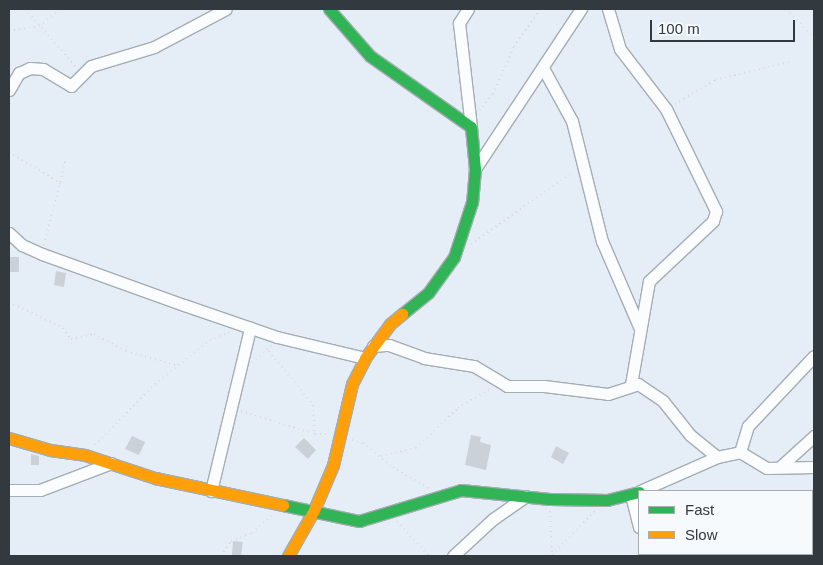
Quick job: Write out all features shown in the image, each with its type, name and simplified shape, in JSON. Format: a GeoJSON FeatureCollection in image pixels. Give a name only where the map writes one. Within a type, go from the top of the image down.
{"type":"FeatureCollection","features":[{"type":"Feature","properties":{"kind":"street"},"geometry":{"type":"LineString","coordinates":[[9,90],[19,73],[30,68],[43,69],[71,86],[97,63],[154,47],[226,9]]}},
{"type":"Feature","properties":{"kind":"street"},"geometry":{"type":"LineString","coordinates":[[329,9],[370,56],[471,124]]}},
{"type":"Feature","properties":{"kind":"street"},"geometry":{"type":"LineString","coordinates":[[288,556],[314,510],[333,465],[352,384],[364,358],[390,324],[428,294],[454,257],[472,202],[475,169],[460,23],[468,9]]}},
{"type":"Feature","properties":{"kind":"street"},"geometry":{"type":"LineString","coordinates":[[475,169],[581,9]]}},
{"type":"Feature","properties":{"kind":"street"},"geometry":{"type":"LineString","coordinates":[[608,9],[620,49],[666,109],[716,211],[713,221],[649,281],[631,384]]}},
{"type":"Feature","properties":{"kind":"street"},"geometry":{"type":"LineString","coordinates":[[543,68],[572,121],[602,241],[640,329]]}},
{"type":"Feature","properties":{"kind":"street"},"geometry":{"type":"LineString","coordinates":[[9,233],[22,245],[42,254],[248,327],[277,337],[364,358]]}},
{"type":"Feature","properties":{"kind":"street"},"geometry":{"type":"LineString","coordinates":[[211,491],[248,327]]}},
{"type":"Feature","properties":{"kind":"street"},"geometry":{"type":"LineString","coordinates":[[372,346],[390,344],[424,358],[474,366],[502,384],[594,394],[618,392],[631,384],[643,387],[657,396],[690,435],[717,457]]}},
{"type":"Feature","properties":{"kind":"street"},"geometry":{"type":"LineString","coordinates":[[740,452],[748,426],[814,356]]}},
{"type":"Feature","properties":{"kind":"street"},"geometry":{"type":"LineString","coordinates":[[781,466],[814,436]]}},
{"type":"Feature","properties":{"kind":"street"},"geometry":{"type":"LineString","coordinates":[[9,438],[50,450],[85,455],[155,478],[211,491],[314,510],[358,521],[390,514],[461,490],[550,499],[607,500],[637,493],[638,510]]}},
{"type":"Feature","properties":{"kind":"street"},"geometry":{"type":"LineString","coordinates":[[644,490],[717,457],[740,452],[767,468],[781,466],[814,467]]}},
{"type":"Feature","properties":{"kind":"street"},"geometry":{"type":"LineString","coordinates":[[9,490],[40,490],[111,463]]}},
{"type":"Feature","properties":{"kind":"street"},"geometry":{"type":"LineString","coordinates":[[453,556],[493,518],[526,496]]}},
{"type":"Feature","properties":{"kind":"path"},"geometry":{"type":"LineString","coordinates":[[25,9],[84,74]]}},
{"type":"Feature","properties":{"kind":"path"},"geometry":{"type":"LineString","coordinates":[[9,31],[39,26],[60,9]]}},
{"type":"Feature","properties":{"kind":"path"},"geometry":{"type":"LineString","coordinates":[[471,124],[493,94],[512,51],[540,9]]}},
{"type":"Feature","properties":{"kind":"path"},"geometry":{"type":"LineString","coordinates":[[786,9],[814,38]]}},
{"type":"Feature","properties":{"kind":"path"},"geometry":{"type":"LineString","coordinates":[[666,109],[715,80],[789,62]]}},
{"type":"Feature","properties":{"kind":"path"},"geometry":{"type":"LineString","coordinates":[[9,152],[62,184]]}},
{"type":"Feature","properties":{"kind":"path"},"geometry":{"type":"LineString","coordinates":[[42,254],[62,184],[66,159]]}},
{"type":"Feature","properties":{"kind":"path"},"geometry":{"type":"LineString","coordinates":[[468,247],[584,165]]}},
{"type":"Feature","properties":{"kind":"path"},"geometry":{"type":"LineString","coordinates":[[9,302],[63,328],[71,339],[94,334],[126,350],[179,366]]}},
{"type":"Feature","properties":{"kind":"path"},"geometry":{"type":"LineString","coordinates":[[85,455],[142,395],[210,340],[248,327]]}},
{"type":"Feature","properties":{"kind":"path"},"geometry":{"type":"LineString","coordinates":[[239,367],[248,366],[269,351],[277,337]]}},
{"type":"Feature","properties":{"kind":"path"},"geometry":{"type":"LineString","coordinates":[[269,351],[312,405],[315,434]]}},
{"type":"Feature","properties":{"kind":"path"},"geometry":{"type":"LineString","coordinates":[[379,456],[416,448],[471,398],[502,384]]}},
{"type":"Feature","properties":{"kind":"path"},"geometry":{"type":"LineString","coordinates":[[230,407],[315,434],[339,435],[363,443],[402,473],[435,490]]}},
{"type":"Feature","properties":{"kind":"path"},"geometry":{"type":"LineString","coordinates":[[550,499],[552,556]]}},
{"type":"Feature","properties":{"kind":"path"},"geometry":{"type":"LineString","coordinates":[[552,556],[607,500]]}},
{"type":"Feature","properties":{"kind":"path"},"geometry":{"type":"LineString","coordinates":[[221,556],[231,541],[262,524],[280,504]]}},
{"type":"Feature","properties":{"kind":"path"},"geometry":{"type":"LineString","coordinates":[[390,514],[428,556]]}},
{"type":"Feature","properties":{"kind":"building"},"geometry":{"type":"Polygon","coordinates":[[[9,257],[19,257],[19,272],[9,272],[9,257]]]}},
{"type":"Feature","properties":{"kind":"building"},"geometry":{"type":"Polygon","coordinates":[[[56,271],[66,273],[64,287],[54,285],[56,271]]]}},
{"type":"Feature","properties":{"kind":"building"},"geometry":{"type":"Polygon","coordinates":[[[471,435],[481,437],[480,442],[491,445],[486,470],[465,465],[471,435]]]}},
{"type":"Feature","properties":{"kind":"building"},"geometry":{"type":"Polygon","coordinates":[[[132,436],[145,442],[139,455],[125,449],[132,436]]]}},
{"type":"Feature","properties":{"kind":"building"},"geometry":{"type":"Polygon","coordinates":[[[304,438],[316,450],[308,459],[295,447],[304,438]]]}},
{"type":"Feature","properties":{"kind":"building"},"geometry":{"type":"Polygon","coordinates":[[[556,446],[569,453],[563,464],[551,457],[556,446]]]}},
{"type":"Feature","properties":{"kind":"building"},"geometry":{"type":"Polygon","coordinates":[[[31,454],[39,456],[39,465],[31,465],[31,454]]]}},
{"type":"Feature","properties":{"kind":"building"},"geometry":{"type":"Polygon","coordinates":[[[233,541],[243,542],[241,556],[232,555],[233,541]]]}},
{"type":"Feature","properties":{"kind":"traffic: fast"},"geometry":{"type":"LineString","coordinates":[[329,9],[370,56],[471,127],[475,169],[472,202],[454,257],[428,293],[402,314]]}},
{"type":"Feature","properties":{"kind":"traffic: fast"},"geometry":{"type":"LineString","coordinates":[[283,505],[359,521],[461,490],[550,499],[607,500],[638,492]]}},
{"type":"Feature","properties":{"kind":"traffic: slow"},"geometry":{"type":"LineString","coordinates":[[288,556],[314,510],[333,465],[352,384],[365,358],[390,324],[402,314]]}},
{"type":"Feature","properties":{"kind":"traffic: slow"},"geometry":{"type":"LineString","coordinates":[[9,438],[50,450],[85,455],[155,478],[283,505]]}}]}
